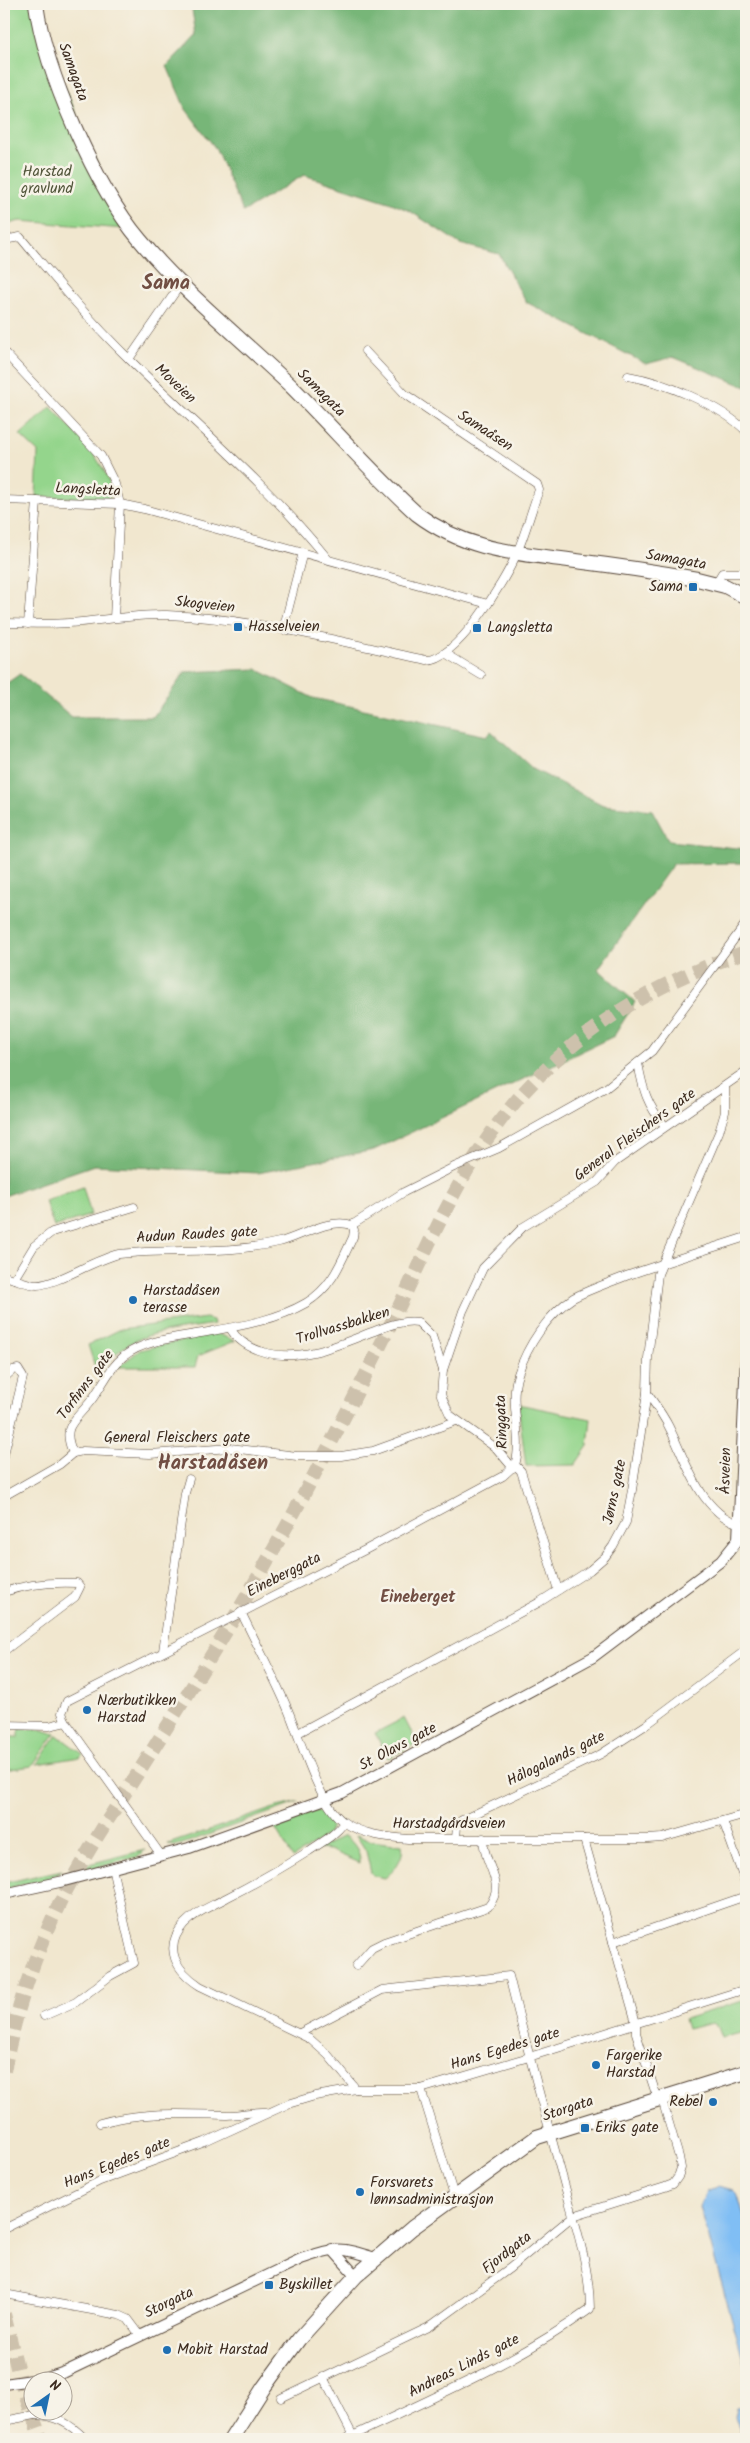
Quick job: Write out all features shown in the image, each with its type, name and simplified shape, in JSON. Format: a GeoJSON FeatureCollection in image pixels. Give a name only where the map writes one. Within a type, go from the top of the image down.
{"type":"FeatureCollection","features":[{"type":"Feature","properties":{"kind":"highway","name":"Samagata"},"geometry":{"type":"LineString","coordinates":[[36,4],[49,57],[88,155],[112,199],[140,240],[183,284],[313,408],[417,514],[433,526],[474,545],[517,553],[661,572],[716,583],[746,598]]}},
{"type":"Feature","properties":{"kind":"highway","name":"Storgata"},"geometry":{"type":"LineString","coordinates":[[231,2439],[292,2347],[356,2276],[375,2258],[454,2196],[537,2136],[746,2072]]}},
{"type":"Feature","properties":{"kind":"street","name":"Moveien"},"geometry":{"type":"LineString","coordinates":[[4,240],[20,238],[82,311],[128,359],[269,492],[328,558]]}},
{"type":"Feature","properties":{"kind":"street"},"geometry":{"type":"LineString","coordinates":[[128,359],[178,288],[183,284]]}},
{"type":"Feature","properties":{"kind":"street","name":"Samaåsen"},"geometry":{"type":"LineString","coordinates":[[365,351],[405,394],[537,484],[539,490],[517,553]]}},
{"type":"Feature","properties":{"kind":"street"},"geometry":{"type":"LineString","coordinates":[[4,352],[101,456],[115,484],[120,504],[114,618]]}},
{"type":"Feature","properties":{"kind":"street"},"geometry":{"type":"LineString","coordinates":[[628,376],[661,383],[678,390],[746,431]]}},
{"type":"Feature","properties":{"kind":"street","name":"Langsletta"},"geometry":{"type":"LineString","coordinates":[[4,500],[120,504],[328,558],[488,604]]}},
{"type":"Feature","properties":{"kind":"street"},"geometry":{"type":"LineString","coordinates":[[28,624],[37,501]]}},
{"type":"Feature","properties":{"kind":"street"},"geometry":{"type":"LineString","coordinates":[[283,630],[304,552]]}},
{"type":"Feature","properties":{"kind":"street"},"geometry":{"type":"LineString","coordinates":[[481,675],[445,653],[470,628],[488,604],[517,553]]}},
{"type":"Feature","properties":{"kind":"street"},"geometry":{"type":"LineString","coordinates":[[716,583],[722,573],[729,571],[746,573]]}},
{"type":"Feature","properties":{"kind":"street","name":"Skogveien"},"geometry":{"type":"LineString","coordinates":[[4,623],[68,623],[164,615],[201,617],[283,630],[426,660],[434,660],[445,653]]}},
{"type":"Feature","properties":{"kind":"street","name":"Audun Raudes gate"},"geometry":{"type":"LineString","coordinates":[[134,1207],[52,1232],[34,1246],[14,1279],[38,1285],[51,1282],[102,1258],[119,1254],[239,1248],[279,1242],[336,1222],[352,1224],[404,1192],[454,1167],[499,1148],[597,1094],[638,1063],[652,1051],[746,923]]}},
{"type":"Feature","properties":{"kind":"street"},"geometry":{"type":"LineString","coordinates":[[638,1063],[643,1090],[652,1110],[665,1126]]}},
{"type":"Feature","properties":{"kind":"street","name":"General Fleischers gate"},"geometry":{"type":"LineString","coordinates":[[514,1466],[496,1448],[456,1421],[450,1415],[441,1394],[443,1370],[462,1311],[483,1268],[512,1235],[535,1218],[597,1182],[615,1162],[746,1071]]}},
{"type":"Feature","properties":{"kind":"street","name":"Jørns gate"},"geometry":{"type":"LineString","coordinates":[[298,1734],[558,1590],[605,1557],[621,1534],[626,1522],[632,1490],[647,1393],[648,1353],[656,1284],[661,1264],[726,1112],[725,1087]]}},
{"type":"Feature","properties":{"kind":"street","name":"Torfinns gate"},"geometry":{"type":"LineString","coordinates":[[72,1453],[67,1435],[71,1422],[88,1404],[114,1367],[124,1357],[156,1342],[230,1328],[284,1313],[318,1294],[328,1285],[340,1265],[353,1237],[354,1230],[352,1224]]}},
{"type":"Feature","properties":{"kind":"street","name":"Ringgata"},"geometry":{"type":"LineString","coordinates":[[558,1590],[521,1471],[514,1466],[517,1449],[514,1389],[524,1358],[543,1327],[554,1314],[572,1299],[661,1264],[746,1237]]}},
{"type":"Feature","properties":{"kind":"street"},"geometry":{"type":"LineString","coordinates":[[4,1276],[14,1279]]}},
{"type":"Feature","properties":{"kind":"street","name":"Trollvassbakken"},"geometry":{"type":"LineString","coordinates":[[230,1328],[235,1336],[252,1348],[274,1354],[294,1356],[312,1353],[394,1324],[418,1322],[432,1336],[443,1370]]}},
{"type":"Feature","properties":{"kind":"street","name":"Åsveien"},"geometry":{"type":"LineString","coordinates":[[743,1524],[746,1358]]}},
{"type":"Feature","properties":{"kind":"street"},"geometry":{"type":"LineString","coordinates":[[4,1378],[13,1370],[18,1369],[24,1377],[4,1454]]}},
{"type":"Feature","properties":{"kind":"street"},"geometry":{"type":"LineString","coordinates":[[647,1393],[670,1428],[690,1478],[720,1513],[743,1524]]}},
{"type":"Feature","properties":{"kind":"street","name":"General Fleischers gate"},"geometry":{"type":"LineString","coordinates":[[72,1453],[83,1451],[150,1454],[230,1448],[302,1457],[340,1456],[374,1451],[456,1421]]}},
{"type":"Feature","properties":{"kind":"street"},"geometry":{"type":"LineString","coordinates":[[5,1492],[60,1464],[72,1453]]}},
{"type":"Feature","properties":{"kind":"street","name":"Eineberggata"},"geometry":{"type":"LineString","coordinates":[[66,1722],[62,1713],[64,1707],[73,1697],[367,1549],[503,1476],[514,1466]]}},
{"type":"Feature","properties":{"kind":"street"},"geometry":{"type":"LineString","coordinates":[[163,1651],[185,1494],[189,1478]]}},
{"type":"Feature","properties":{"kind":"street","name":"St Olavs gate"},"geometry":{"type":"LineString","coordinates":[[4,1894],[189,1848],[326,1801],[602,1651],[731,1552],[738,1540],[743,1524]]}},
{"type":"Feature","properties":{"kind":"street"},"geometry":{"type":"LineString","coordinates":[[4,1592],[20,1587],[48,1584],[77,1584],[80,1587],[74,1597],[4,1651]]}},
{"type":"Feature","properties":{"kind":"street","name":"Harstadgårdsveien"},"geometry":{"type":"LineString","coordinates":[[241,1612],[298,1734],[326,1801],[344,1823],[381,1837],[662,1838],[746,1814]]}},
{"type":"Feature","properties":{"kind":"street","name":"Hålogalands gate"},"geometry":{"type":"LineString","coordinates":[[456,1838],[457,1826],[462,1820],[601,1754],[646,1724],[746,1650]]}},
{"type":"Feature","properties":{"kind":"street"},"geometry":{"type":"LineString","coordinates":[[4,1725],[49,1726],[66,1722],[161,1854]]}},
{"type":"Feature","properties":{"kind":"street"},"geometry":{"type":"LineString","coordinates":[[723,1820],[746,1885]]}},
{"type":"Feature","properties":{"kind":"street"},"geometry":{"type":"LineString","coordinates":[[344,1823],[334,1836],[276,1872],[197,1913],[184,1924],[176,1935],[174,1957],[178,1967],[187,1978],[300,2033],[328,2055],[356,2089]]}},
{"type":"Feature","properties":{"kind":"street"},"geometry":{"type":"LineString","coordinates":[[356,1966],[372,1948],[384,1942],[488,1906],[496,1897],[497,1885],[483,1848],[483,1838]]}},
{"type":"Feature","properties":{"kind":"street"},"geometry":{"type":"LineString","coordinates":[[584,1839],[636,2023],[636,2033],[659,2098]]}},
{"type":"Feature","properties":{"kind":"street"},"geometry":{"type":"LineString","coordinates":[[44,2016],[76,2002],[110,1976],[134,1963],[112,1868]]}},
{"type":"Feature","properties":{"kind":"street"},"geometry":{"type":"LineString","coordinates":[[613,1942],[746,1896]]}},
{"type":"Feature","properties":{"kind":"street"},"geometry":{"type":"LineString","coordinates":[[300,2033],[382,1990],[509,1976],[529,2058],[573,2216]]}},
{"type":"Feature","properties":{"kind":"street","name":"Hans Egedes gate"},"geometry":{"type":"LineString","coordinates":[[4,2228],[100,2181],[205,2142],[268,2112],[315,2096],[356,2089],[421,2089],[529,2058],[746,1989]]}},
{"type":"Feature","properties":{"kind":"street"},"geometry":{"type":"LineString","coordinates":[[421,2089],[454,2196]]}},
{"type":"Feature","properties":{"kind":"street","name":"Fjordgata"},"geometry":{"type":"LineString","coordinates":[[281,2398],[421,2331],[447,2316],[517,2263],[573,2216],[673,2184],[681,2168],[664,2106],[659,2098]]}},
{"type":"Feature","properties":{"kind":"street","name":"Hans Egedes gate"},"geometry":{"type":"LineString","coordinates":[[100,2123],[118,2118],[168,2112],[236,2115],[256,2111],[268,2112]]}},
{"type":"Feature","properties":{"kind":"street","name":"Andreas Linds gate"},"geometry":{"type":"LineString","coordinates":[[349,2438],[517,2357],[590,2309],[590,2292],[573,2216]]}},
{"type":"Feature","properties":{"kind":"street","name":"Storgata"},"geometry":{"type":"LineString","coordinates":[[69,2370],[301,2259],[332,2249],[344,2248],[375,2258]]}},
{"type":"Feature","properties":{"kind":"street"},"geometry":{"type":"LineString","coordinates":[[332,2249],[356,2276]]}},
{"type":"Feature","properties":{"kind":"street"},"geometry":{"type":"LineString","coordinates":[[4,2294],[119,2315],[128,2319],[140,2335]]}},
{"type":"Feature","properties":{"kind":"street"},"geometry":{"type":"LineString","coordinates":[[323,2377],[349,2438]]}},
{"type":"Feature","properties":{"kind":"street","name":"Storgata"},"geometry":{"type":"LineString","coordinates":[[4,2384],[22,2382]]}},
{"type":"Feature","properties":{"kind":"street"},"geometry":{"type":"LineString","coordinates":[[4,2421],[22,2416]]}},
{"type":"Feature","properties":{"kind":"street"},"geometry":{"type":"LineString","coordinates":[[59,2420],[77,2431],[85,2439]]}},
{"type":"Feature","properties":{"kind":"green space","name":"Harstad gravlund"},"geometry":{"type":"Polygon","coordinates":[[[4,4],[30,4],[125,229],[20,221],[4,225],[4,4]]]}},
{"type":"Feature","properties":{"kind":"green space"},"geometry":{"type":"Polygon","coordinates":[[[191,4],[746,4],[746,387],[673,357],[646,364],[526,302],[499,254],[460,244],[410,211],[389,202],[304,175],[243,212],[216,149],[185,108],[167,66],[196,35],[191,4]]]}},
{"type":"Feature","properties":{"kind":"green space"},"geometry":{"type":"Polygon","coordinates":[[[51,407],[96,457],[109,480],[113,493],[109,498],[36,497],[38,452],[20,435],[51,407]]]}},
{"type":"Feature","properties":{"kind":"green space"},"geometry":{"type":"Polygon","coordinates":[[[256,669],[313,698],[487,736],[491,731],[533,769],[603,805],[652,810],[669,841],[746,849],[746,863],[673,864],[598,969],[635,1002],[614,1036],[374,1150],[258,1173],[94,1165],[4,1196],[4,685],[20,674],[72,717],[153,717],[185,672],[256,669]]]}},
{"type":"Feature","properties":{"kind":"green space"},"geometry":{"type":"Polygon","coordinates":[[[83,1187],[91,1215],[54,1227],[45,1201],[83,1187]]]}},
{"type":"Feature","properties":{"kind":"green space"},"geometry":{"type":"Polygon","coordinates":[[[206,1318],[213,1320],[214,1324],[163,1332],[134,1341],[121,1349],[98,1376],[88,1345],[121,1329],[206,1318]]]}},
{"type":"Feature","properties":{"kind":"green space"},"geometry":{"type":"Polygon","coordinates":[[[216,1333],[235,1341],[198,1356],[195,1367],[118,1367],[140,1350],[216,1333]]]}},
{"type":"Feature","properties":{"kind":"green space"},"geometry":{"type":"Polygon","coordinates":[[[518,1404],[591,1419],[588,1446],[575,1465],[526,1466],[518,1404]]]}},
{"type":"Feature","properties":{"kind":"green space"},"geometry":{"type":"Polygon","coordinates":[[[404,1718],[417,1743],[388,1758],[375,1733],[404,1718]]]}},
{"type":"Feature","properties":{"kind":"green space"},"geometry":{"type":"Polygon","coordinates":[[[19,1729],[43,1730],[55,1734],[32,1766],[4,1770],[4,1737],[19,1737],[19,1729]]]}},
{"type":"Feature","properties":{"kind":"green space"},"geometry":{"type":"Polygon","coordinates":[[[57,1735],[83,1754],[80,1757],[37,1764],[57,1735]]]}},
{"type":"Feature","properties":{"kind":"green space"},"geometry":{"type":"Polygon","coordinates":[[[299,1802],[182,1844],[174,1846],[168,1844],[277,1807],[299,1802]]]}},
{"type":"Feature","properties":{"kind":"green space"},"geometry":{"type":"Polygon","coordinates":[[[316,1811],[328,1816],[331,1826],[327,1835],[293,1858],[273,1824],[316,1811]]]}},
{"type":"Feature","properties":{"kind":"green space"},"geometry":{"type":"Polygon","coordinates":[[[356,1835],[371,1841],[402,1845],[402,1854],[398,1863],[385,1878],[374,1876],[371,1873],[366,1851],[356,1835]]]}},
{"type":"Feature","properties":{"kind":"green space"},"geometry":{"type":"Polygon","coordinates":[[[344,1836],[356,1848],[360,1863],[330,1850],[318,1849],[344,1836]]]}},
{"type":"Feature","properties":{"kind":"green space"},"geometry":{"type":"Polygon","coordinates":[[[145,1850],[137,1857],[81,1872],[69,1869],[145,1850]]]}},
{"type":"Feature","properties":{"kind":"green space"},"geometry":{"type":"Polygon","coordinates":[[[62,1870],[50,1878],[4,1889],[4,1883],[62,1870]]]}},
{"type":"Feature","properties":{"kind":"green space"},"geometry":{"type":"Polygon","coordinates":[[[746,2000],[746,2037],[744,2032],[722,2038],[718,2027],[713,2023],[687,2029],[684,2019],[746,2000]]]}},
{"type":"Feature","properties":{"kind":"water"},"geometry":{"type":"Polygon","coordinates":[[[719,2186],[733,2190],[738,2195],[746,2224],[746,2369],[700,2207],[706,2192],[719,2186]]]}},
{"type":"Feature","properties":{"kind":"water"},"geometry":{"type":"Polygon","coordinates":[[[746,2406],[746,2439],[738,2439],[741,2431],[735,2418],[737,2408],[746,2406]]]}},
{"type":"Feature","properties":{"kind":"tunnel"},"geometry":{"type":"LineString","coordinates":[[4,2071],[21,2001],[46,1933],[67,1889],[251,1589],[286,1527],[363,1381],[436,1229],[464,1175],[480,1150],[516,1101],[540,1075],[593,1030],[621,1010],[681,977],[746,952]]}},
{"type":"Feature","properties":{"kind":"tunnel"},"geometry":{"type":"LineString","coordinates":[[4,2314],[20,2380],[41,2439]]}},
{"type":"Feature","properties":{"kind":"place","name":"Sama"},"geometry":{"type":"Point","coordinates":[693,587]}},
{"type":"Feature","properties":{"kind":"place","name":"Hasselveien"},"geometry":{"type":"Point","coordinates":[238,627]}},
{"type":"Feature","properties":{"kind":"place","name":"Langsletta"},"geometry":{"type":"Point","coordinates":[477,628]}},
{"type":"Feature","properties":{"kind":"place","name":"Harstadåsen terasse"},"geometry":{"type":"Point","coordinates":[133,1300]}},
{"type":"Feature","properties":{"kind":"place","name":"Nærbutikken Harstad"},"geometry":{"type":"Point","coordinates":[87,1710]}},
{"type":"Feature","properties":{"kind":"place","name":"Fargerike Harstad"},"geometry":{"type":"Point","coordinates":[596,2065]}},
{"type":"Feature","properties":{"kind":"place","name":"Rebel"},"geometry":{"type":"Point","coordinates":[713,2102]}},
{"type":"Feature","properties":{"kind":"place","name":"Eriks gate"},"geometry":{"type":"Point","coordinates":[585,2128]}},
{"type":"Feature","properties":{"kind":"place","name":"Forsvarets lønnsadministrasjon"},"geometry":{"type":"Point","coordinates":[360,2192]}},
{"type":"Feature","properties":{"kind":"place","name":"Byskillet"},"geometry":{"type":"Point","coordinates":[269,2285]}},
{"type":"Feature","properties":{"kind":"place","name":"Mobit Harstad"},"geometry":{"type":"Point","coordinates":[167,2350]}},
{"type":"Feature","properties":{"kind":"district","name":"Sama"},"geometry":{"type":"Point","coordinates":[166,284]}},
{"type":"Feature","properties":{"kind":"district","name":"Harstadåsen"},"geometry":{"type":"Point","coordinates":[213,1464]}},
{"type":"Feature","properties":{"kind":"district","name":"Eineberget"},"geometry":{"type":"Point","coordinates":[418,1597]}}]}
